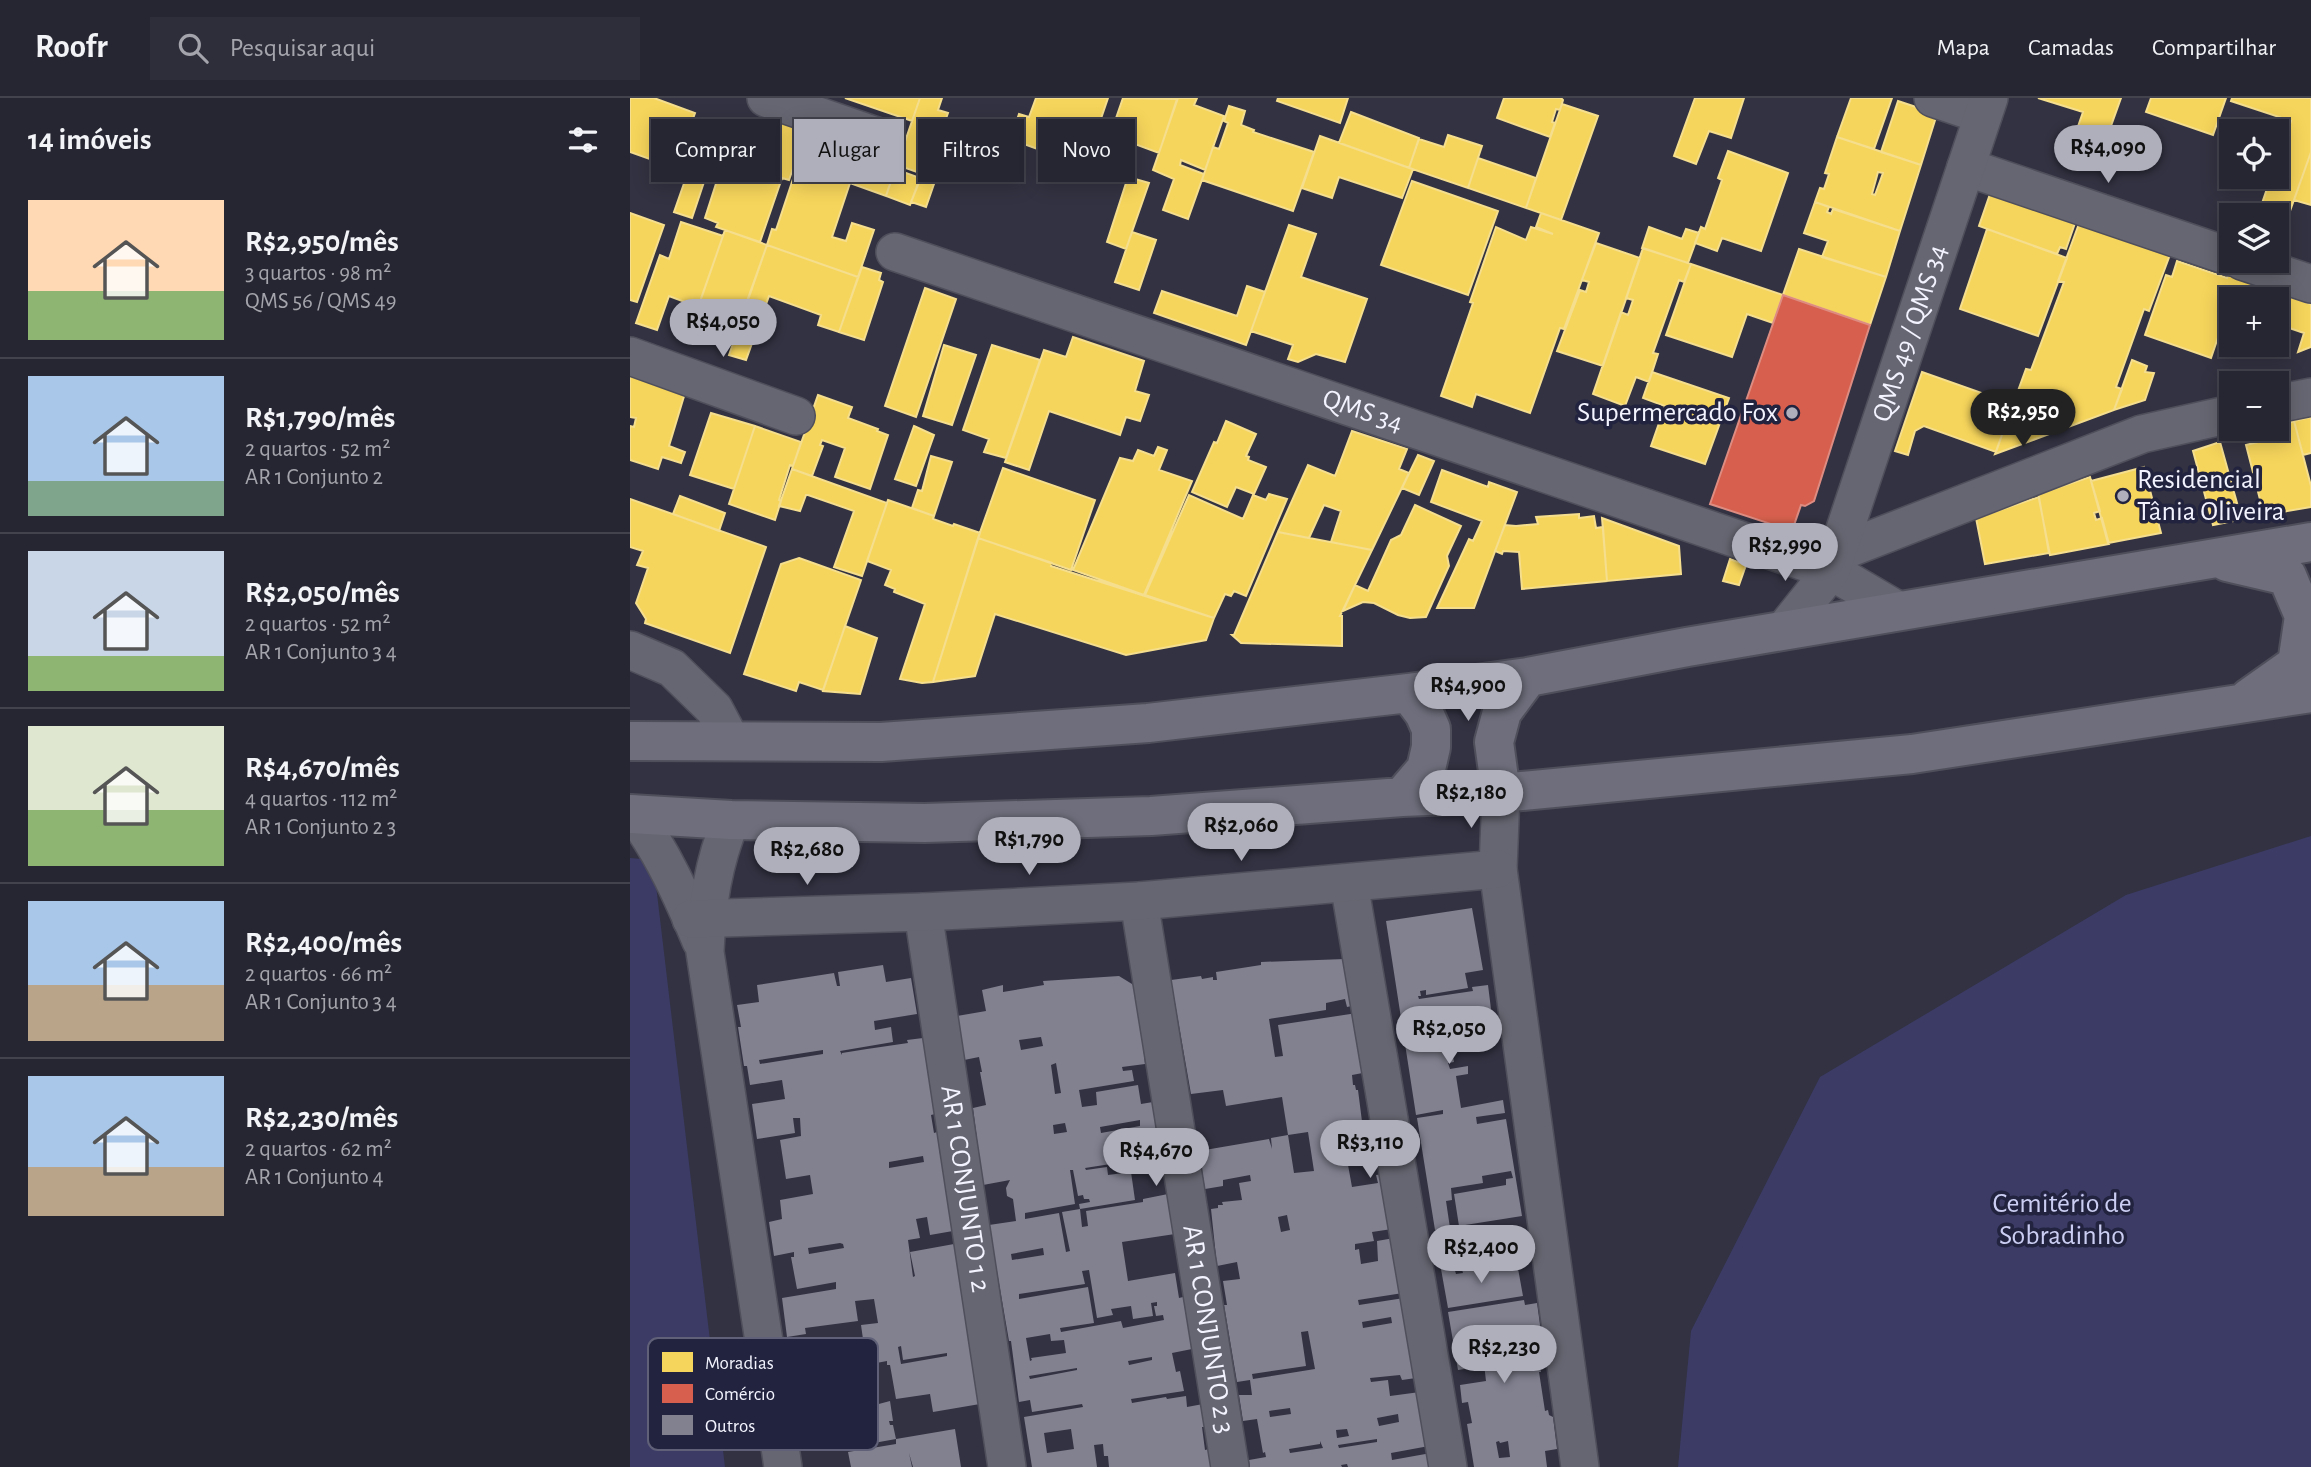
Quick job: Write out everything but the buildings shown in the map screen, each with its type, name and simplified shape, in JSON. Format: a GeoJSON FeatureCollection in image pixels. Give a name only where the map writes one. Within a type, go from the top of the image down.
{"type":"FeatureCollection","features":[{"type":"Feature","properties":{"kind":"main road"},"geometry":{"type":"LineString","coordinates":[[630,741],[894,741],[1148,723],[1409,694],[1528,677],[2311,541]]}},
{"type":"Feature","properties":{"kind":"main road"},"geometry":{"type":"LineString","coordinates":[[2213,558],[2287,576],[2304,617],[2297,664],[2238,705]]}},
{"type":"Feature","properties":{"kind":"main road"},"geometry":{"type":"LineString","coordinates":[[1501,793],[1494,742],[1502,712],[1528,677]]}},
{"type":"Feature","properties":{"kind":"main road"},"geometry":{"type":"LineString","coordinates":[[632,814],[731,820],[925,823],[1138,817],[1402,797],[1501,793],[1912,754],[2311,693]]}},
{"type":"Feature","properties":{"kind":"main road"},"geometry":{"type":"LineString","coordinates":[[1402,797],[1426,769],[1431,747],[1431,729],[1424,713],[1409,694]]}},
{"type":"Feature","properties":{"kind":"street"},"geometry":{"type":"LineString","coordinates":[[766,98],[827,119]]}},
{"type":"Feature","properties":{"kind":"street"},"geometry":{"type":"LineString","coordinates":[[1933,98],[1986,106]]}},
{"type":"Feature","properties":{"kind":"street","name":"QMS 49 / QMS 34"},"geometry":{"type":"LineString","coordinates":[[1834,562],[1986,106]]}},
{"type":"Feature","properties":{"kind":"street"},"geometry":{"type":"LineString","coordinates":[[1966,167],[2219,253]]}},
{"type":"Feature","properties":{"kind":"street","name":"QMS 34"},"geometry":{"type":"LineString","coordinates":[[895,252],[1834,562],[1899,611]]}},
{"type":"Feature","properties":{"kind":"street"},"geometry":{"type":"LineString","coordinates":[[2278,273],[2311,284]]}},
{"type":"Feature","properties":{"kind":"street"},"geometry":{"type":"LineString","coordinates":[[630,356],[796,416]]}},
{"type":"Feature","properties":{"kind":"street"},"geometry":{"type":"LineString","coordinates":[[2289,402],[2311,397]]}},
{"type":"Feature","properties":{"kind":"street"},"geometry":{"type":"LineString","coordinates":[[1784,631],[1834,562],[2142,434],[2219,417]]}},
{"type":"Feature","properties":{"kind":"street"},"geometry":{"type":"LineString","coordinates":[[630,650],[672,668],[714,709],[731,741]]}},
{"type":"Feature","properties":{"kind":"street"},"geometry":{"type":"LineString","coordinates":[[1501,793],[1498,869],[1580,1467]]}},
{"type":"Feature","properties":{"kind":"street"},"geometry":{"type":"LineString","coordinates":[[632,814],[653,840],[701,930],[763,1338]]}},
{"type":"Feature","properties":{"kind":"street"},"geometry":{"type":"LineString","coordinates":[[701,930],[712,876],[731,820]]}},
{"type":"Feature","properties":{"kind":"street"},"geometry":{"type":"LineString","coordinates":[[701,930],[923,912],[1139,901],[1498,869]]}},
{"type":"Feature","properties":{"kind":"street"},"geometry":{"type":"LineString","coordinates":[[1349,883],[1448,1467]]}},
{"type":"Feature","properties":{"kind":"street","name":"AR 1 CONJUNTO 2 3"},"geometry":{"type":"LineString","coordinates":[[1139,901],[1230,1467]]}},
{"type":"Feature","properties":{"kind":"street","name":"AR 1 CONJUNTO 1 2"},"geometry":{"type":"LineString","coordinates":[[923,912],[1007,1467]]}},
{"type":"Feature","properties":{"kind":"green space","name":"Cemitério de Sobradinho"},"geometry":{"type":"Polygon","coordinates":[[[2311,836],[2311,1467],[1678,1467],[1691,1331],[1820,1077],[2126,895],[2311,836]]]}},
{"type":"Feature","properties":{"kind":"green space"},"geometry":{"type":"Polygon","coordinates":[[[630,858],[653,860],[710,1338],[648,1338],[648,1450],[723,1450],[725,1467],[630,1467],[630,858]]]}},
{"type":"Feature","properties":{"kind":"place","name":"Supermercado Fox"},"geometry":{"type":"Point","coordinates":[1792,413]}},
{"type":"Feature","properties":{"kind":"place","name":"Residencial Tânia Oliveira"},"geometry":{"type":"Point","coordinates":[2123,496]}}]}
